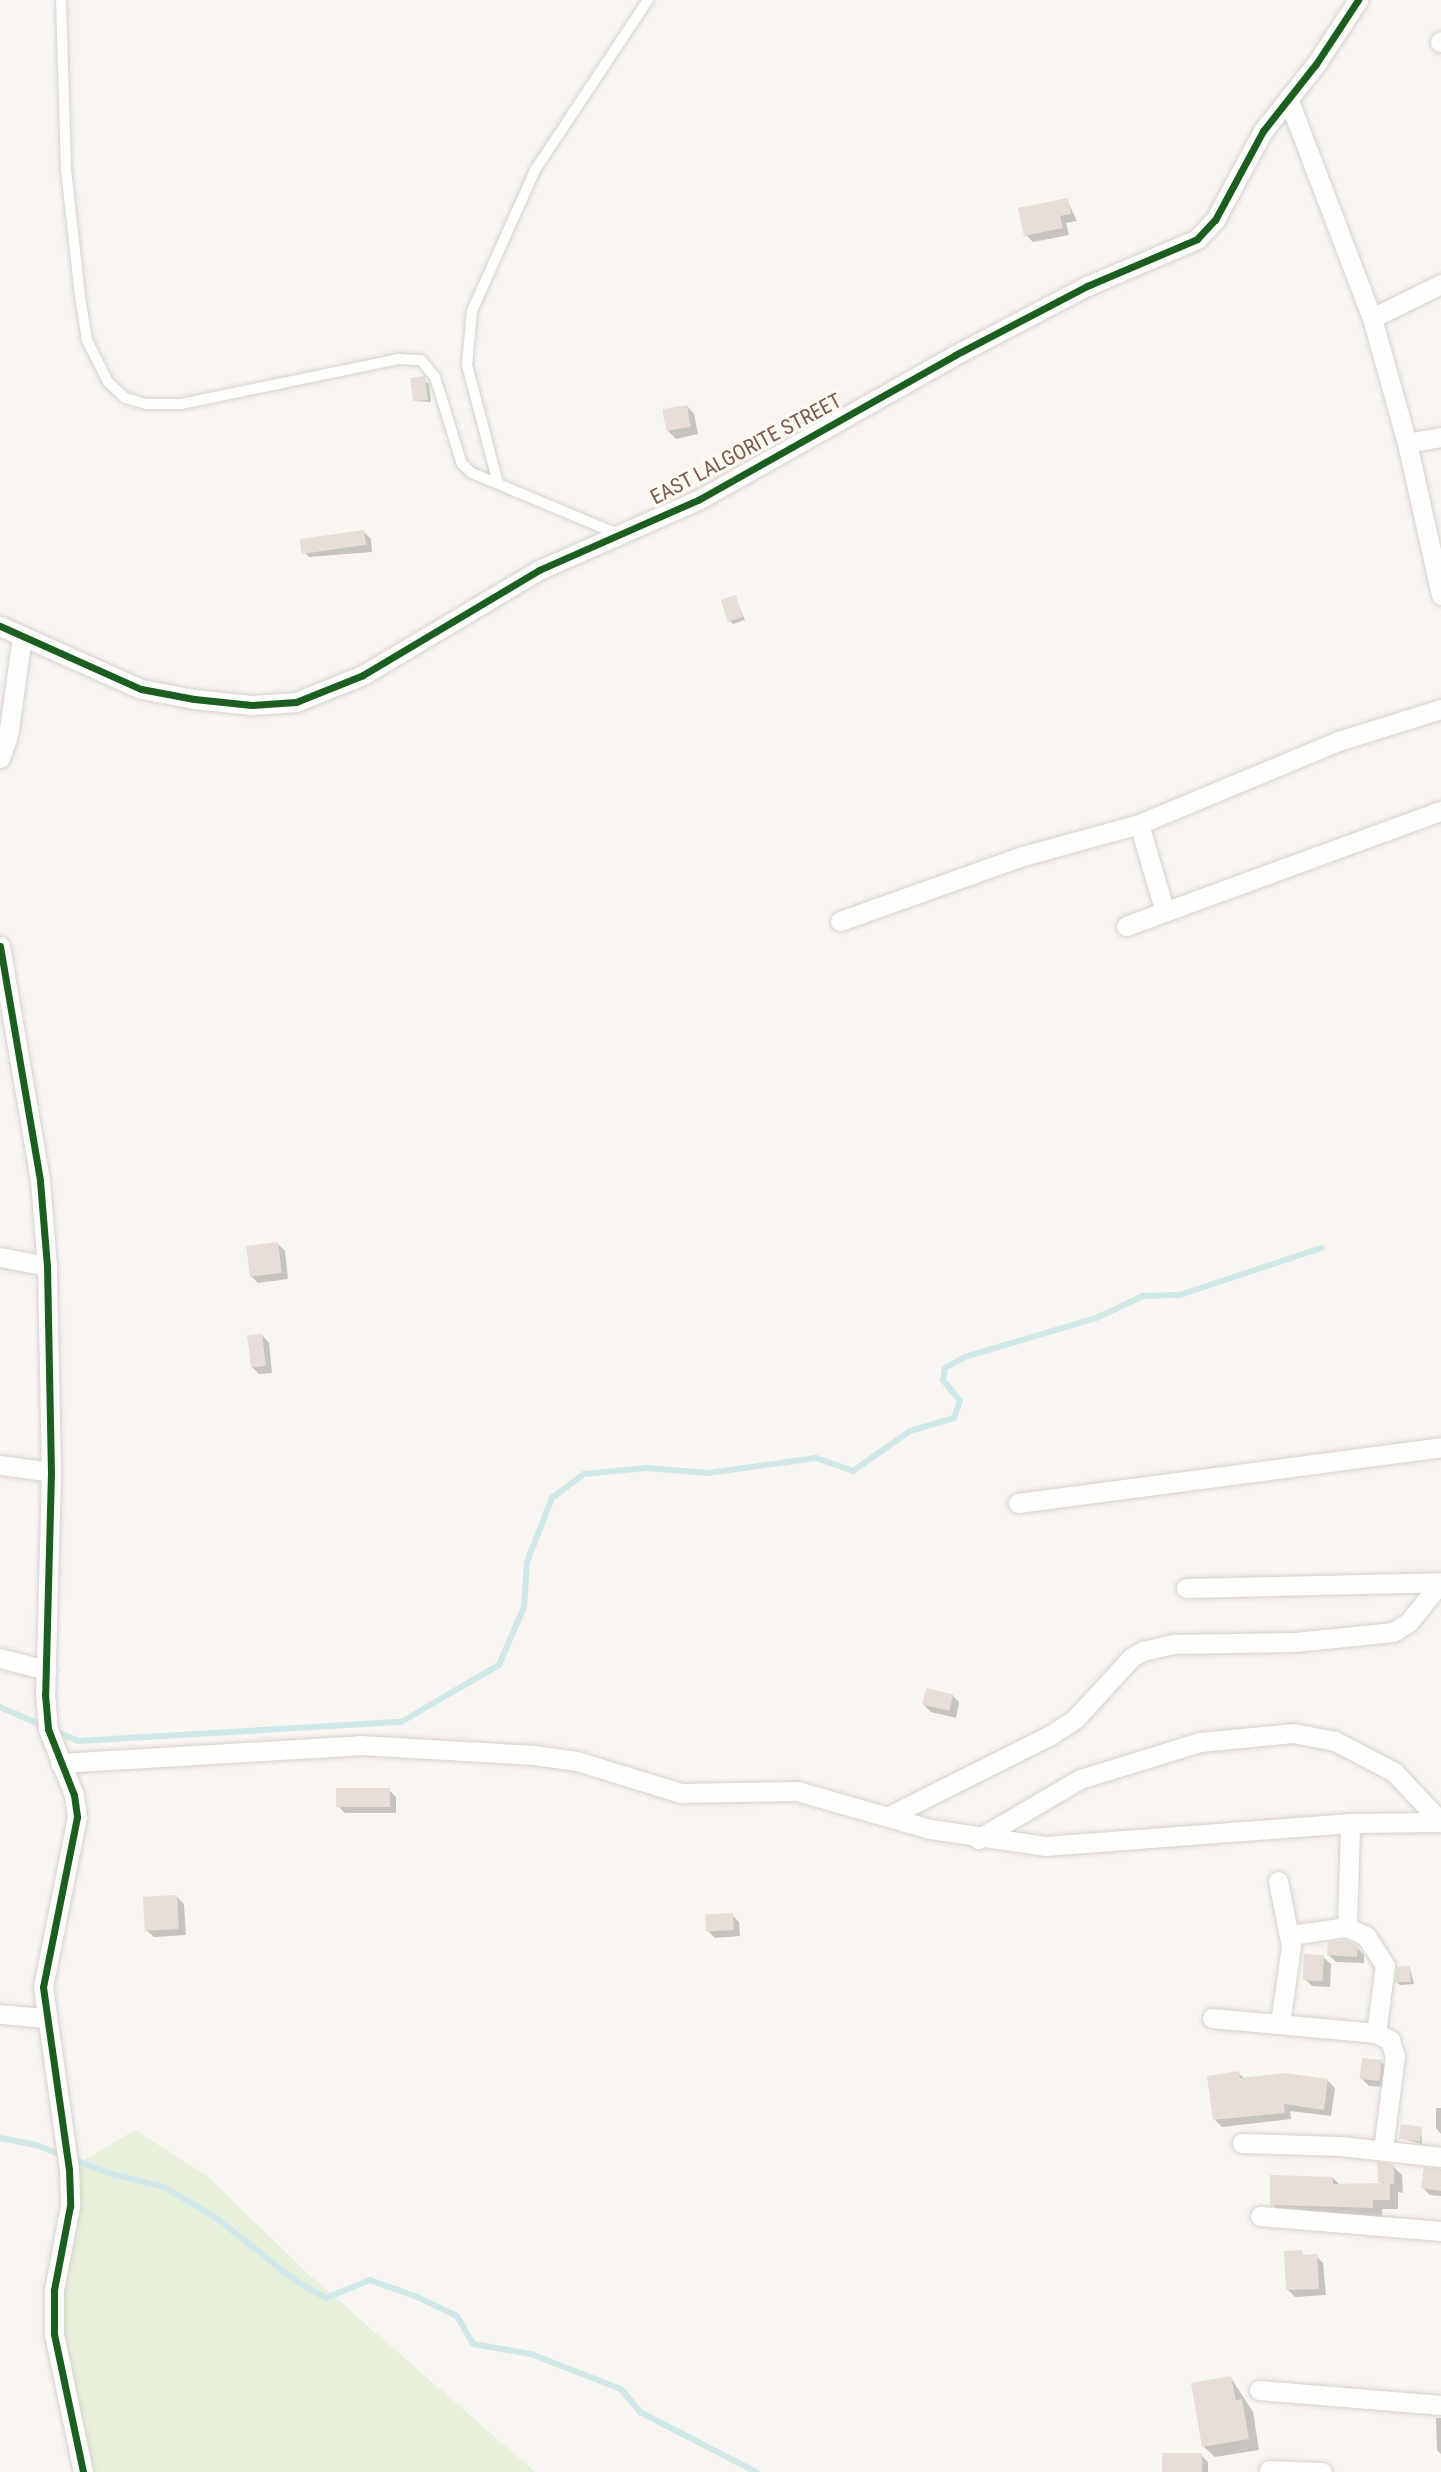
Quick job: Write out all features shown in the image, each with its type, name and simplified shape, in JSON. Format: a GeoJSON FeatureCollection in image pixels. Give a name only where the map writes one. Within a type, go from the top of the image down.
{"type":"FeatureCollection","features":[{"type":"Feature","properties":{"kind":"street","name":"EAST LALGORITE STREET"},"geometry":{"type":"LineString","coordinates":[[0,626],[141,689],[252,705],[296,702],[363,675],[439,634],[506,588],[698,499],[955,355],[1087,286],[1184,248],[1215,220],[1251,149],[1289,101],[1358,0]]}},
{"type":"Feature","properties":{"kind":"street"},"geometry":{"type":"LineString","coordinates":[[1289,101],[1372,318],[1436,544],[1441,595]]}},
{"type":"Feature","properties":{"kind":"street"},"geometry":{"type":"LineString","coordinates":[[1372,318],[1441,284]]}},
{"type":"Feature","properties":{"kind":"street"},"geometry":{"type":"LineString","coordinates":[[1408,443],[1441,437]]}},
{"type":"Feature","properties":{"kind":"street"},"geometry":{"type":"LineString","coordinates":[[0,758],[8,736],[22,636]]}},
{"type":"Feature","properties":{"kind":"street"},"geometry":{"type":"LineString","coordinates":[[840,921],[1023,856],[1139,824],[1339,741],[1441,709]]}},
{"type":"Feature","properties":{"kind":"street"},"geometry":{"type":"LineString","coordinates":[[1126,926],[1164,909],[1441,811]]}},
{"type":"Feature","properties":{"kind":"street"},"geometry":{"type":"LineString","coordinates":[[1139,824],[1164,909]]}},
{"type":"Feature","properties":{"kind":"street"},"geometry":{"type":"LineString","coordinates":[[0,946],[40,1181],[47,1266],[51,1472],[46,1670],[48,1729],[74,1795],[77,1817],[43,1987],[45,2018],[65,2127],[70,2194],[54,2290],[54,2334],[83,2472]]}},
{"type":"Feature","properties":{"kind":"street"},"geometry":{"type":"LineString","coordinates":[[0,1257],[47,1266]]}},
{"type":"Feature","properties":{"kind":"street"},"geometry":{"type":"LineString","coordinates":[[1018,1503],[1441,1447]]}},
{"type":"Feature","properties":{"kind":"street"},"geometry":{"type":"LineString","coordinates":[[0,1465],[51,1472]]}},
{"type":"Feature","properties":{"kind":"street"},"geometry":{"type":"LineString","coordinates":[[1186,1588],[1441,1582]]}},
{"type":"Feature","properties":{"kind":"street"},"geometry":{"type":"LineString","coordinates":[[889,1816],[1049,1736],[1075,1719],[1132,1657],[1143,1651],[1174,1644],[1295,1642],[1393,1632],[1409,1622],[1441,1582]]}},
{"type":"Feature","properties":{"kind":"street"},"geometry":{"type":"LineString","coordinates":[[0,1658],[46,1670]]}},
{"type":"Feature","properties":{"kind":"street"},"geometry":{"type":"LineString","coordinates":[[978,1839],[1080,1779],[1200,1742],[1293,1732],[1335,1741],[1394,1772],[1441,1822]]}},
{"type":"Feature","properties":{"kind":"street"},"geometry":{"type":"LineString","coordinates":[[60,1763],[360,1745],[534,1755],[577,1762],[681,1793],[797,1791],[978,1839],[1045,1846],[1350,1823],[1441,1822]]}},
{"type":"Feature","properties":{"kind":"street"},"geometry":{"type":"LineString","coordinates":[[1348,1927],[1350,1823]]}},
{"type":"Feature","properties":{"kind":"street"},"geometry":{"type":"LineString","coordinates":[[1278,1881],[1290,1935],[1280,2023]]}},
{"type":"Feature","properties":{"kind":"street"},"geometry":{"type":"LineString","coordinates":[[1290,1935],[1348,1927],[1366,1936],[1385,1965],[1376,2033]]}},
{"type":"Feature","properties":{"kind":"street"},"geometry":{"type":"LineString","coordinates":[[0,2014],[45,2018]]}},
{"type":"Feature","properties":{"kind":"street"},"geometry":{"type":"LineString","coordinates":[[1212,2018],[1376,2033],[1390,2040],[1395,2056],[1383,2150]]}},
{"type":"Feature","properties":{"kind":"street"},"geometry":{"type":"LineString","coordinates":[[1242,2143],[1383,2150],[1441,2157]]}},
{"type":"Feature","properties":{"kind":"street"},"geometry":{"type":"LineString","coordinates":[[1260,2216],[1405,2225],[1441,2231]]}},
{"type":"Feature","properties":{"kind":"street"},"geometry":{"type":"LineString","coordinates":[[1259,2390],[1441,2405]]}},
{"type":"Feature","properties":{"kind":"street"},"geometry":{"type":"LineString","coordinates":[[1269,2470],[1322,2472]]}},
{"type":"Feature","properties":{"kind":"lane"},"geometry":{"type":"LineString","coordinates":[[61,0],[66,169],[79,284],[87,340],[108,382],[125,398],[146,404],[181,404],[411,357],[429,366],[436,377],[462,464],[498,483],[619,534]]}},
{"type":"Feature","properties":{"kind":"lane"},"geometry":{"type":"LineString","coordinates":[[498,483],[467,365],[472,311],[535,170],[648,0]]}},
{"type":"Feature","properties":{"kind":"green space"},"geometry":{"type":"Polygon","coordinates":[[[135,2130],[207,2176],[306,2272],[535,2472],[83,2472],[54,2334],[69,2169],[135,2130]]]}},
{"type":"Feature","properties":{"kind":"building"},"geometry":{"type":"Polygon","coordinates":[[[1068,198],[1071,214],[1060,216],[1063,228],[1024,236],[1018,208],[1068,198]]]}},
{"type":"Feature","properties":{"kind":"building"},"geometry":{"type":"Polygon","coordinates":[[[425,376],[428,400],[413,402],[410,378],[425,376]]]}},
{"type":"Feature","properties":{"kind":"building"},"geometry":{"type":"Polygon","coordinates":[[[687,405],[691,427],[666,431],[662,409],[687,405]]]}},
{"type":"Feature","properties":{"kind":"building"},"geometry":{"type":"Polygon","coordinates":[[[364,530],[366,545],[302,554],[300,539],[364,530]]]}},
{"type":"Feature","properties":{"kind":"building"},"geometry":{"type":"Polygon","coordinates":[[[736,595],[743,617],[728,622],[721,600],[736,595]]]}},
{"type":"Feature","properties":{"kind":"building"},"geometry":{"type":"Polygon","coordinates":[[[278,1242],[282,1273],[250,1277],[246,1246],[278,1242]]]}},
{"type":"Feature","properties":{"kind":"building"},"geometry":{"type":"Polygon","coordinates":[[[262,1334],[266,1366],[251,1368],[247,1336],[262,1334]]]}},
{"type":"Feature","properties":{"kind":"building"},"geometry":{"type":"Polygon","coordinates":[[[926,1688],[953,1694],[949,1711],[922,1705],[926,1688]]]}},
{"type":"Feature","properties":{"kind":"building"},"geometry":{"type":"Polygon","coordinates":[[[336,1788],[390,1788],[390,1807],[336,1807],[336,1788]]]}},
{"type":"Feature","properties":{"kind":"building"},"geometry":{"type":"Polygon","coordinates":[[[177,1895],[179,1929],[145,1931],[143,1897],[177,1895]]]}},
{"type":"Feature","properties":{"kind":"building"},"geometry":{"type":"Polygon","coordinates":[[[733,1913],[734,1930],[706,1931],[705,1914],[733,1913]]]}},
{"type":"Feature","properties":{"kind":"building"},"geometry":{"type":"Polygon","coordinates":[[[1346,1940],[1358,1946],[1357,1957],[1327,1955],[1328,1942],[1346,1940]]]}},
{"type":"Feature","properties":{"kind":"building"},"geometry":{"type":"Polygon","coordinates":[[[1304,1954],[1324,1955],[1323,1981],[1303,1980],[1304,1954]]]}},
{"type":"Feature","properties":{"kind":"building"},"geometry":{"type":"Polygon","coordinates":[[[1410,1966],[1411,1982],[1395,1982],[1397,1967],[1410,1966]]]}},
{"type":"Feature","properties":{"kind":"building"},"geometry":{"type":"Polygon","coordinates":[[[1362,2058],[1382,2060],[1380,2081],[1360,2079],[1362,2058]]]}},
{"type":"Feature","properties":{"kind":"building"},"geometry":{"type":"Polygon","coordinates":[[[1239,2071],[1240,2078],[1285,2073],[1328,2079],[1324,2110],[1284,2104],[1285,2113],[1213,2120],[1207,2076],[1239,2071]]]}},
{"type":"Feature","properties":{"kind":"building"},"geometry":{"type":"Polygon","coordinates":[[[1401,2124],[1422,2127],[1420,2142],[1399,2139],[1401,2124]]]}},
{"type":"Feature","properties":{"kind":"building"},"geometry":{"type":"Polygon","coordinates":[[[1377,2162],[1394,2164],[1394,2184],[1390,2184],[1390,2200],[1373,2200],[1373,2208],[1270,2205],[1270,2175],[1333,2177],[1333,2184],[1387,2183],[1378,2182],[1377,2162]]]}},
{"type":"Feature","properties":{"kind":"building"},"geometry":{"type":"Polygon","coordinates":[[[1424,2167],[1441,2169],[1441,2191],[1421,2188],[1424,2167]]]}},
{"type":"Feature","properties":{"kind":"building"},"geometry":{"type":"Polygon","coordinates":[[[1302,2250],[1303,2255],[1317,2254],[1319,2289],[1286,2290],[1284,2251],[1302,2250]]]}},
{"type":"Feature","properties":{"kind":"building"},"geometry":{"type":"Polygon","coordinates":[[[1231,2376],[1236,2400],[1242,2399],[1249,2439],[1202,2447],[1191,2383],[1231,2376]]]}},
{"type":"Feature","properties":{"kind":"building"},"geometry":{"type":"Polygon","coordinates":[[[1162,2453],[1202,2453],[1202,2472],[1162,2472],[1162,2453]]]}},
{"type":"Feature","properties":{"kind":"waterway"},"geometry":{"type":"LineString","coordinates":[[0,1707],[78,1741],[401,1722],[499,1665],[524,1607],[527,1562],[552,1498],[584,1474],[647,1468],[708,1473],[816,1458],[853,1471],[910,1431],[954,1418],[960,1401],[943,1380],[945,1368],[965,1357],[1096,1318],[1143,1296],[1180,1295],[1321,1248]]}},
{"type":"Feature","properties":{"kind":"waterway"},"geometry":{"type":"LineString","coordinates":[[0,2138],[36,2145],[109,2173],[164,2187],[215,2217],[296,2281],[326,2298],[370,2280],[417,2297],[457,2316],[473,2344],[531,2354],[621,2389],[640,2412],[756,2472]]}},
{"type":"Feature","properties":{"kind":"cycle path"},"geometry":{"type":"LineString","coordinates":[[0,626],[141,689],[194,699],[252,705],[296,702],[363,675],[539,570],[698,500],[955,355],[1087,286],[1197,239],[1215,220],[1263,131],[1316,64],[1358,0]]}},
{"type":"Feature","properties":{"kind":"cycle path"},"geometry":{"type":"LineString","coordinates":[[0,946],[40,1181],[47,1266],[51,1472],[45,1694],[48,1729],[74,1795],[77,1817],[43,1987],[69,2169],[70,2206],[54,2290],[54,2334],[83,2472]]}}]}
